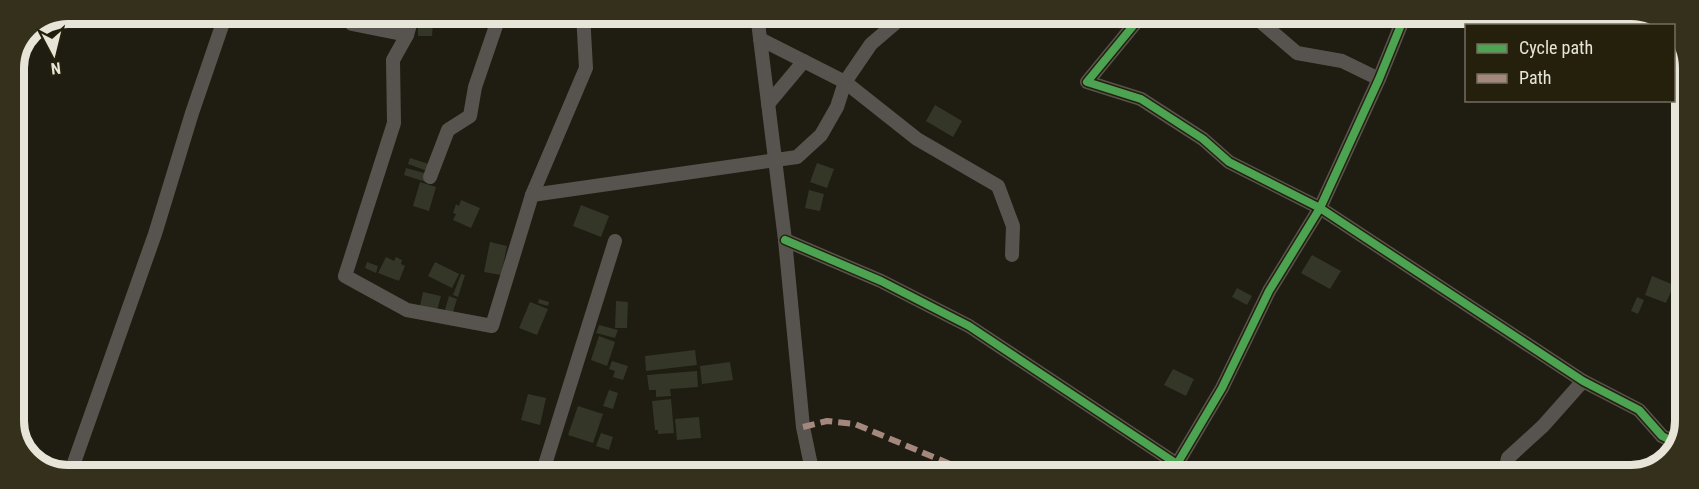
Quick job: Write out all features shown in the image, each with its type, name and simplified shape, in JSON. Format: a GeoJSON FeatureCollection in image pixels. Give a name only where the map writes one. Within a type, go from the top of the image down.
{"type":"FeatureCollection","features":[{"type":"Feature","properties":{"kind":"street"},"geometry":{"type":"LineString","coordinates":[[73,465],[155,234],[192,113],[223,24]]}},
{"type":"Feature","properties":{"kind":"street"},"geometry":{"type":"LineString","coordinates":[[352,24],[407,35]]}},
{"type":"Feature","properties":{"kind":"street"},"geometry":{"type":"LineString","coordinates":[[411,24],[393,60],[394,123],[345,276],[407,310],[492,326],[532,195],[586,68],[584,24]]}},
{"type":"Feature","properties":{"kind":"street"},"geometry":{"type":"LineString","coordinates":[[430,177],[448,130],[470,116],[475,87],[497,24]]}},
{"type":"Feature","properties":{"kind":"street"},"geometry":{"type":"LineString","coordinates":[[758,24],[785,240],[803,428],[811,465]]}},
{"type":"Feature","properties":{"kind":"street"},"geometry":{"type":"LineString","coordinates":[[532,195],[797,157],[821,135],[837,107],[845,82],[871,44],[894,24]]}},
{"type":"Feature","properties":{"kind":"street"},"geometry":{"type":"LineString","coordinates":[[1135,24],[1087,82],[1141,99],[1203,139],[1229,162],[1320,208],[1583,381],[1639,410],[1662,436],[1671,440]]}},
{"type":"Feature","properties":{"kind":"street"},"geometry":{"type":"LineString","coordinates":[[1263,24],[1297,53],[1342,61],[1379,79]]}},
{"type":"Feature","properties":{"kind":"street"},"geometry":{"type":"LineString","coordinates":[[785,240],[881,280],[969,326],[1177,464],[1222,388],[1269,291],[1320,208],[1379,79],[1401,24]]}},
{"type":"Feature","properties":{"kind":"street"},"geometry":{"type":"LineString","coordinates":[[760,39],[845,82],[917,139],[998,186],[1013,226],[1012,255]]}},
{"type":"Feature","properties":{"kind":"street"},"geometry":{"type":"LineString","coordinates":[[768,104],[804,61]]}},
{"type":"Feature","properties":{"kind":"street"},"geometry":{"type":"LineString","coordinates":[[545,465],[615,242]]}},
{"type":"Feature","properties":{"kind":"street"},"geometry":{"type":"LineString","coordinates":[[1506,465],[1508,458],[1543,426],[1583,381]]}},
{"type":"Feature","properties":{"kind":"building"},"geometry":{"type":"Polygon","coordinates":[[[418,24],[433,24],[432,36],[418,36],[418,24]]]}},
{"type":"Feature","properties":{"kind":"building"},"geometry":{"type":"Polygon","coordinates":[[[1110,24],[1122,24],[1120,29],[1110,24]]]}},
{"type":"Feature","properties":{"kind":"building"},"geometry":{"type":"Polygon","coordinates":[[[1384,24],[1395,24],[1392,29],[1384,24]]]}},
{"type":"Feature","properties":{"kind":"building"},"geometry":{"type":"Polygon","coordinates":[[[935,105],[962,121],[953,137],[926,121],[935,105]]]}},
{"type":"Feature","properties":{"kind":"building"},"geometry":{"type":"Polygon","coordinates":[[[410,158],[432,165],[430,172],[408,164],[410,158]]]}},
{"type":"Feature","properties":{"kind":"building"},"geometry":{"type":"Polygon","coordinates":[[[817,163],[834,169],[827,188],[810,182],[817,163]]]}},
{"type":"Feature","properties":{"kind":"building"},"geometry":{"type":"Polygon","coordinates":[[[406,168],[428,174],[426,182],[404,175],[406,168]]]}},
{"type":"Feature","properties":{"kind":"building"},"geometry":{"type":"Polygon","coordinates":[[[420,182],[436,187],[429,211],[413,206],[420,182]]]}},
{"type":"Feature","properties":{"kind":"building"},"geometry":{"type":"Polygon","coordinates":[[[809,190],[824,194],[820,211],[805,208],[809,190]]]}},
{"type":"Feature","properties":{"kind":"building"},"geometry":{"type":"Polygon","coordinates":[[[461,200],[480,208],[471,228],[453,220],[456,214],[453,213],[456,204],[459,206],[461,200]]]}},
{"type":"Feature","properties":{"kind":"building"},"geometry":{"type":"Polygon","coordinates":[[[581,205],[609,216],[601,237],[573,226],[581,205]]]}},
{"type":"Feature","properties":{"kind":"building"},"geometry":{"type":"Polygon","coordinates":[[[490,242],[507,246],[501,275],[484,272],[490,242]]]}},
{"type":"Feature","properties":{"kind":"building"},"geometry":{"type":"Polygon","coordinates":[[[1312,255],[1341,271],[1330,289],[1301,273],[1312,255]]]}},
{"type":"Feature","properties":{"kind":"building"},"geometry":{"type":"Polygon","coordinates":[[[386,257],[394,261],[396,257],[402,260],[401,264],[405,266],[399,281],[378,273],[386,257]]]}},
{"type":"Feature","properties":{"kind":"building"},"geometry":{"type":"Polygon","coordinates":[[[367,262],[378,266],[376,273],[365,268],[367,262]]]}},
{"type":"Feature","properties":{"kind":"building"},"geometry":{"type":"Polygon","coordinates":[[[435,262],[459,274],[452,288],[428,276],[435,262]]]}},
{"type":"Feature","properties":{"kind":"building"},"geometry":{"type":"Polygon","coordinates":[[[461,274],[465,275],[458,297],[453,295],[461,274]]]}},
{"type":"Feature","properties":{"kind":"building"},"geometry":{"type":"Polygon","coordinates":[[[1652,276],[1674,285],[1666,303],[1645,295],[1652,276]]]}},
{"type":"Feature","properties":{"kind":"building"},"geometry":{"type":"Polygon","coordinates":[[[1237,288],[1252,296],[1247,305],[1232,297],[1237,288]]]}},
{"type":"Feature","properties":{"kind":"building"},"geometry":{"type":"Polygon","coordinates":[[[423,292],[441,296],[436,314],[419,310],[423,292]]]}},
{"type":"Feature","properties":{"kind":"building"},"geometry":{"type":"Polygon","coordinates":[[[449,296],[457,299],[452,315],[444,313],[449,296]]]}},
{"type":"Feature","properties":{"kind":"building"},"geometry":{"type":"Polygon","coordinates":[[[1637,297],[1644,300],[1638,314],[1631,311],[1637,297]]]}},
{"type":"Feature","properties":{"kind":"building"},"geometry":{"type":"Polygon","coordinates":[[[539,299],[549,302],[548,306],[538,303],[539,299]]]}},
{"type":"Feature","properties":{"kind":"building"},"geometry":{"type":"Polygon","coordinates":[[[616,301],[628,302],[627,328],[615,328],[616,301]]]}},
{"type":"Feature","properties":{"kind":"building"},"geometry":{"type":"Polygon","coordinates":[[[530,302],[548,309],[537,335],[519,328],[530,302]]]}},
{"type":"Feature","properties":{"kind":"building"},"geometry":{"type":"Polygon","coordinates":[[[599,325],[618,330],[615,338],[596,333],[599,325]]]}},
{"type":"Feature","properties":{"kind":"building"},"geometry":{"type":"Polygon","coordinates":[[[599,336],[615,342],[607,366],[591,360],[599,336]]]}},
{"type":"Feature","properties":{"kind":"building"},"geometry":{"type":"Polygon","coordinates":[[[695,350],[697,365],[646,371],[645,356],[695,350]]]}},
{"type":"Feature","properties":{"kind":"building"},"geometry":{"type":"Polygon","coordinates":[[[612,361],[628,366],[623,380],[613,377],[615,371],[609,369],[612,361]]]}},
{"type":"Feature","properties":{"kind":"building"},"geometry":{"type":"Polygon","coordinates":[[[730,362],[733,380],[702,384],[700,366],[730,362]]]}},
{"type":"Feature","properties":{"kind":"building"},"geometry":{"type":"Polygon","coordinates":[[[1173,369],[1194,379],[1186,396],[1164,385],[1173,369]]]}},
{"type":"Feature","properties":{"kind":"building"},"geometry":{"type":"Polygon","coordinates":[[[697,371],[698,387],[670,389],[671,396],[656,397],[656,390],[649,390],[647,375],[697,371]]]}},
{"type":"Feature","properties":{"kind":"building"},"geometry":{"type":"Polygon","coordinates":[[[609,390],[618,393],[613,409],[603,406],[609,390]]]}},
{"type":"Feature","properties":{"kind":"building"},"geometry":{"type":"Polygon","coordinates":[[[528,394],[546,398],[540,425],[521,420],[528,394]]]}},
{"type":"Feature","properties":{"kind":"building"},"geometry":{"type":"Polygon","coordinates":[[[671,399],[674,433],[658,434],[658,430],[655,430],[652,401],[671,399]]]}},
{"type":"Feature","properties":{"kind":"building"},"geometry":{"type":"Polygon","coordinates":[[[578,406],[603,414],[593,443],[568,435],[578,406]]]}},
{"type":"Feature","properties":{"kind":"building"},"geometry":{"type":"Polygon","coordinates":[[[699,417],[701,438],[677,440],[675,419],[699,417]]]}},
{"type":"Feature","properties":{"kind":"building"},"geometry":{"type":"Polygon","coordinates":[[[601,433],[613,437],[609,450],[596,446],[601,433]]]}},
{"type":"Feature","properties":{"kind":"marked path"},"geometry":{"type":"LineString","coordinates":[[803,427],[827,421],[855,424],[952,465]]}},
{"type":"Feature","properties":{"kind":"cycle path"},"geometry":{"type":"LineString","coordinates":[[1135,24],[1087,82],[1141,99],[1203,139],[1229,162],[1320,208],[1583,381],[1639,410],[1662,436],[1671,440]]}},
{"type":"Feature","properties":{"kind":"cycle path"},"geometry":{"type":"LineString","coordinates":[[785,240],[881,281],[969,326],[1177,464],[1222,388],[1269,291],[1320,208],[1379,79],[1401,24]]}}]}
